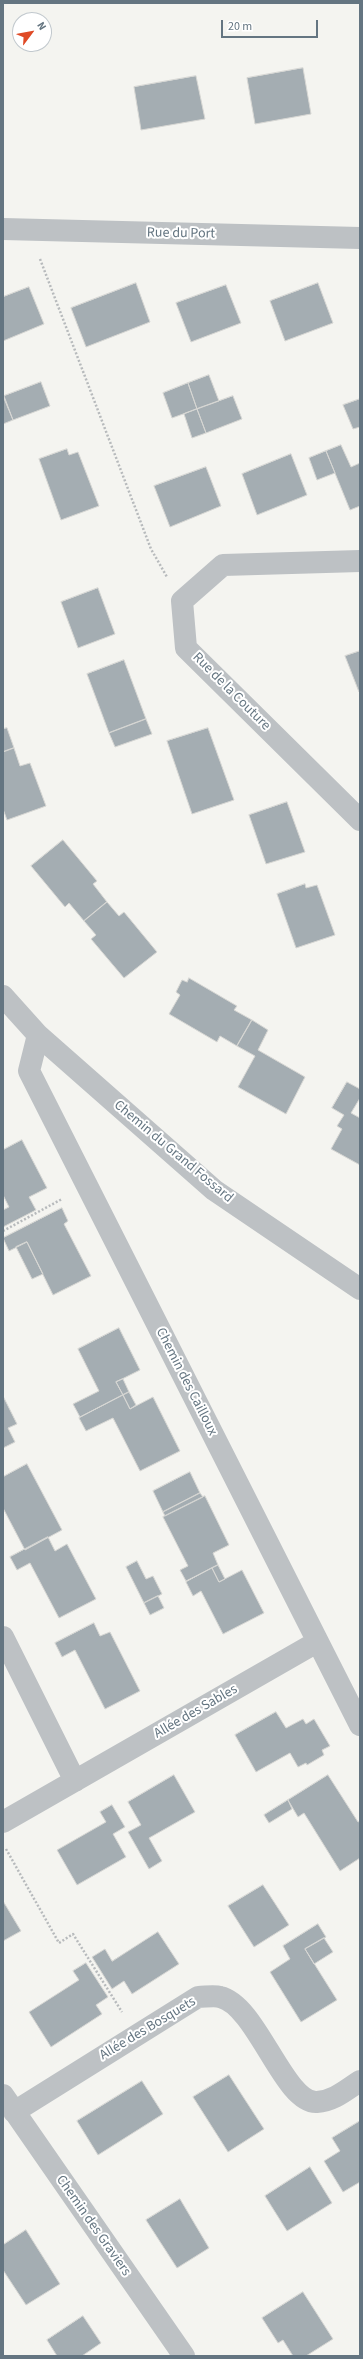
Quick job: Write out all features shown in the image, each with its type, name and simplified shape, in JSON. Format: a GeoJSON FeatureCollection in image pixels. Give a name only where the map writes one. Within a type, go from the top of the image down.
{"type":"FeatureCollection","features":[{"type":"Feature","properties":{"kind":"street","name":"Rue du Port"},"geometry":{"type":"LineString","coordinates":[[3,229],[360,238]]}},
{"type":"Feature","properties":{"kind":"street"},"geometry":{"type":"LineString","coordinates":[[182,602],[223,565],[360,562]]}},
{"type":"Feature","properties":{"kind":"street","name":"Rue de la Couture"},"geometry":{"type":"LineString","coordinates":[[182,602],[186,648],[360,820]]}},
{"type":"Feature","properties":{"kind":"street","name":"Chemin du Grand Fossard"},"geometry":{"type":"LineString","coordinates":[[3,996],[38,1035],[214,1190],[360,1289]]}},
{"type":"Feature","properties":{"kind":"street","name":"Chemin des Cailloux"},"geometry":{"type":"LineString","coordinates":[[38,1035],[29,1071],[360,1726]]}},
{"type":"Feature","properties":{"kind":"street"},"geometry":{"type":"LineString","coordinates":[[3,1637],[75,1781]]}},
{"type":"Feature","properties":{"kind":"street","name":"Allée des Sables"},"geometry":{"type":"LineString","coordinates":[[3,1822],[317,1642]]}},
{"type":"Feature","properties":{"kind":"street","name":"Allée des Bosquets"},"geometry":{"type":"LineString","coordinates":[[8,2103],[137,2036],[198,1997],[220,1997],[241,2010],[295,2092],[315,2102],[333,2098],[360,2080]]}},
{"type":"Feature","properties":{"kind":"street","name":"Chemin des Graviers"},"geometry":{"type":"LineString","coordinates":[[8,2103],[184,2356]]}},
{"type":"Feature","properties":{"kind":"path"},"geometry":{"type":"LineString","coordinates":[[29,230],[151,550],[182,602]]}},
{"type":"Feature","properties":{"kind":"path"},"geometry":{"type":"LineString","coordinates":[[3,1231],[87,1186]]}},
{"type":"Feature","properties":{"kind":"path"},"geometry":{"type":"LineString","coordinates":[[3,1844],[59,1943],[73,1934],[137,2036]]}},
{"type":"Feature","properties":{"kind":"building"},"geometry":{"type":"Polygon","coordinates":[[[303,68],[311,114],[255,124],[247,78],[303,68]]]}},
{"type":"Feature","properties":{"kind":"building"},"geometry":{"type":"Polygon","coordinates":[[[196,76],[205,119],[141,130],[134,87],[196,76]]]}},
{"type":"Feature","properties":{"kind":"building"},"geometry":{"type":"Polygon","coordinates":[[[136,283],[150,322],[86,347],[71,308],[136,283]]]}},
{"type":"Feature","properties":{"kind":"building"},"geometry":{"type":"Polygon","coordinates":[[[318,283],[333,323],[285,341],[270,301],[318,283]]]}},
{"type":"Feature","properties":{"kind":"building"},"geometry":{"type":"Polygon","coordinates":[[[226,285],[241,323],[191,342],[176,303],[226,285]]]}},
{"type":"Feature","properties":{"kind":"building"},"geometry":{"type":"Polygon","coordinates":[[[29,287],[44,324],[3,341],[3,297],[29,287]]]}},
{"type":"Feature","properties":{"kind":"building"},"geometry":{"type":"Polygon","coordinates":[[[209,375],[219,401],[197,409],[188,383],[209,375]]]}},
{"type":"Feature","properties":{"kind":"building"},"geometry":{"type":"Polygon","coordinates":[[[41,382],[50,406],[13,420],[4,396],[41,382]]]}},
{"type":"Feature","properties":{"kind":"building"},"geometry":{"type":"Polygon","coordinates":[[[188,383],[197,409],[172,418],[163,393],[188,383]]]}},
{"type":"Feature","properties":{"kind":"building"},"geometry":{"type":"Polygon","coordinates":[[[3,396],[13,420],[3,424],[3,396]]]}},
{"type":"Feature","properties":{"kind":"building"},"geometry":{"type":"Polygon","coordinates":[[[233,396],[242,419],[206,433],[197,409],[233,396]]]}},
{"type":"Feature","properties":{"kind":"building"},"geometry":{"type":"Polygon","coordinates":[[[360,399],[360,427],[353,429],[343,405],[360,399]]]}},
{"type":"Feature","properties":{"kind":"building"},"geometry":{"type":"Polygon","coordinates":[[[197,409],[206,433],[192,438],[184,414],[197,409]]]}},
{"type":"Feature","properties":{"kind":"building"},"geometry":{"type":"Polygon","coordinates":[[[341,445],[351,467],[360,463],[360,506],[350,510],[326,451],[341,445]]]}},
{"type":"Feature","properties":{"kind":"building"},"geometry":{"type":"Polygon","coordinates":[[[67,449],[69,455],[78,452],[99,506],[61,520],[39,459],[67,449]]]}},
{"type":"Feature","properties":{"kind":"building"},"geometry":{"type":"Polygon","coordinates":[[[326,451],[335,473],[317,480],[309,458],[326,451]]]}},
{"type":"Feature","properties":{"kind":"building"},"geometry":{"type":"Polygon","coordinates":[[[291,454],[307,495],[257,515],[242,474],[291,454]]]}},
{"type":"Feature","properties":{"kind":"building"},"geometry":{"type":"Polygon","coordinates":[[[206,467],[221,506],[170,527],[154,486],[206,467]]]}},
{"type":"Feature","properties":{"kind":"building"},"geometry":{"type":"Polygon","coordinates":[[[98,588],[115,634],[78,648],[61,602],[98,588]]]}},
{"type":"Feature","properties":{"kind":"building"},"geometry":{"type":"Polygon","coordinates":[[[360,651],[360,692],[359,692],[345,656],[360,651]]]}},
{"type":"Feature","properties":{"kind":"building"},"geometry":{"type":"Polygon","coordinates":[[[124,660],[146,719],[109,733],[87,674],[124,660]]]}},
{"type":"Feature","properties":{"kind":"building"},"geometry":{"type":"Polygon","coordinates":[[[146,719],[152,734],[115,747],[109,733],[146,719]]]}},
{"type":"Feature","properties":{"kind":"building"},"geometry":{"type":"Polygon","coordinates":[[[7,728],[14,748],[3,752],[3,729],[7,728]]]}},
{"type":"Feature","properties":{"kind":"building"},"geometry":{"type":"Polygon","coordinates":[[[208,728],[234,800],[192,814],[167,741],[208,728]]]}},
{"type":"Feature","properties":{"kind":"building"},"geometry":{"type":"Polygon","coordinates":[[[14,748],[20,766],[30,763],[46,806],[7,820],[3,809],[3,752],[14,748]]]}},
{"type":"Feature","properties":{"kind":"building"},"geometry":{"type":"Polygon","coordinates":[[[287,802],[305,852],[266,864],[249,815],[287,802]]]}},
{"type":"Feature","properties":{"kind":"building"},"geometry":{"type":"Polygon","coordinates":[[[63,840],[97,881],[93,884],[107,902],[84,921],[69,903],[65,907],[31,866],[63,840]]]}},
{"type":"Feature","properties":{"kind":"building"},"geometry":{"type":"Polygon","coordinates":[[[305,884],[306,888],[317,885],[335,935],[296,948],[277,894],[305,884]]]}},
{"type":"Feature","properties":{"kind":"building"},"geometry":{"type":"Polygon","coordinates":[[[107,902],[119,916],[124,912],[157,952],[124,978],[91,939],[96,935],[84,921],[107,902]]]}},
{"type":"Feature","properties":{"kind":"building"},"geometry":{"type":"Polygon","coordinates":[[[189,978],[237,1006],[234,1010],[252,1020],[237,1046],[220,1036],[217,1042],[169,1014],[180,995],[176,992],[182,980],[187,982],[189,978]]]}},
{"type":"Feature","properties":{"kind":"building"},"geometry":{"type":"Polygon","coordinates":[[[252,1020],[268,1030],[258,1050],[305,1077],[286,1114],[238,1087],[255,1056],[237,1046],[252,1020]]]}},
{"type":"Feature","properties":{"kind":"building"},"geometry":{"type":"Polygon","coordinates":[[[347,1082],[360,1089],[360,1098],[351,1113],[360,1118],[360,1165],[331,1149],[342,1129],[337,1126],[344,1115],[332,1108],[347,1082]]]}},
{"type":"Feature","properties":{"kind":"building"},"geometry":{"type":"Polygon","coordinates":[[[22,1140],[47,1188],[29,1197],[36,1210],[3,1227],[3,1210],[9,1207],[3,1195],[3,1150],[22,1140]]]}},
{"type":"Feature","properties":{"kind":"building"},"geometry":{"type":"Polygon","coordinates":[[[62,1208],[68,1221],[64,1224],[91,1276],[53,1295],[27,1242],[9,1251],[3,1238],[62,1208]]]}},
{"type":"Feature","properties":{"kind":"building"},"geometry":{"type":"Polygon","coordinates":[[[27,1242],[43,1274],[32,1279],[16,1247],[27,1242]]]}},
{"type":"Feature","properties":{"kind":"building"},"geometry":{"type":"Polygon","coordinates":[[[119,1328],[140,1370],[116,1382],[123,1395],[80,1417],[73,1404],[99,1391],[78,1349],[119,1328]]]}},
{"type":"Feature","properties":{"kind":"building"},"geometry":{"type":"Polygon","coordinates":[[[123,1379],[129,1392],[123,1395],[116,1382],[123,1379]]]}},
{"type":"Feature","properties":{"kind":"building"},"geometry":{"type":"Polygon","coordinates":[[[129,1392],[136,1405],[130,1409],[123,1395],[129,1392]]]}},
{"type":"Feature","properties":{"kind":"building"},"geometry":{"type":"Polygon","coordinates":[[[123,1395],[130,1409],[153,1397],[180,1451],[140,1471],[113,1418],[86,1431],[79,1418],[123,1395]]]}},
{"type":"Feature","properties":{"kind":"building"},"geometry":{"type":"Polygon","coordinates":[[[3,1396],[17,1424],[8,1428],[15,1442],[3,1448],[3,1396]]]}},
{"type":"Feature","properties":{"kind":"building"},"geometry":{"type":"Polygon","coordinates":[[[27,1464],[62,1530],[25,1550],[3,1508],[3,1477],[27,1464]]]}},
{"type":"Feature","properties":{"kind":"building"},"geometry":{"type":"Polygon","coordinates":[[[190,1472],[200,1493],[163,1512],[153,1491],[190,1472]]]}},
{"type":"Feature","properties":{"kind":"building"},"geometry":{"type":"Polygon","coordinates":[[[200,1493],[203,1497],[165,1516],[163,1512],[200,1493]]]}},
{"type":"Feature","properties":{"kind":"building"},"geometry":{"type":"Polygon","coordinates":[[[205,1496],[229,1545],[213,1553],[218,1565],[186,1581],[180,1570],[188,1566],[163,1517],[205,1496]]]}},
{"type":"Feature","properties":{"kind":"building"},"geometry":{"type":"Polygon","coordinates":[[[48,1537],[55,1551],[67,1544],[96,1599],[59,1618],[30,1563],[17,1570],[10,1557],[48,1537]]]}},
{"type":"Feature","properties":{"kind":"building"},"geometry":{"type":"Polygon","coordinates":[[[137,1561],[146,1579],[153,1576],[162,1594],[144,1603],[126,1567],[137,1561]]]}},
{"type":"Feature","properties":{"kind":"building"},"geometry":{"type":"Polygon","coordinates":[[[218,1565],[225,1579],[219,1582],[212,1568],[218,1565]]]}},
{"type":"Feature","properties":{"kind":"building"},"geometry":{"type":"Polygon","coordinates":[[[212,1568],[219,1582],[242,1570],[264,1613],[223,1634],[201,1591],[193,1596],[186,1582],[212,1568]]]}},
{"type":"Feature","properties":{"kind":"building"},"geometry":{"type":"Polygon","coordinates":[[[158,1596],[164,1608],[150,1615],[144,1603],[158,1596]]]}},
{"type":"Feature","properties":{"kind":"building"},"geometry":{"type":"Polygon","coordinates":[[[94,1623],[100,1636],[110,1632],[140,1691],[105,1709],[75,1650],[62,1657],[55,1643],[94,1623]]]}},
{"type":"Feature","properties":{"kind":"building"},"geometry":{"type":"Polygon","coordinates":[[[276,1712],[286,1728],[303,1719],[306,1724],[314,1719],[330,1746],[322,1750],[324,1755],[307,1765],[306,1763],[298,1767],[290,1753],[256,1772],[235,1735],[276,1712]]]}},
{"type":"Feature","properties":{"kind":"building"},"geometry":{"type":"Polygon","coordinates":[[[174,1775],[195,1812],[149,1838],[162,1861],[149,1869],[128,1832],[141,1825],[128,1802],[174,1775]]]}},
{"type":"Feature","properties":{"kind":"building"},"geometry":{"type":"Polygon","coordinates":[[[328,1775],[358,1822],[360,1821],[360,1858],[340,1871],[304,1813],[298,1817],[288,1800],[328,1775]]]}},
{"type":"Feature","properties":{"kind":"building"},"geometry":{"type":"Polygon","coordinates":[[[288,1800],[292,1809],[269,1823],[264,1815],[288,1800]]]}},
{"type":"Feature","properties":{"kind":"building"},"geometry":{"type":"Polygon","coordinates":[[[112,1805],[125,1827],[113,1834],[126,1857],[77,1885],[57,1850],[106,1822],[100,1812],[112,1805]]]}},
{"type":"Feature","properties":{"kind":"building"},"geometry":{"type":"Polygon","coordinates":[[[263,1885],[289,1925],[254,1947],[228,1906],[263,1885]]]}},
{"type":"Feature","properties":{"kind":"building"},"geometry":{"type":"Polygon","coordinates":[[[3,1901],[21,1931],[3,1941],[3,1901]]]}},
{"type":"Feature","properties":{"kind":"building"},"geometry":{"type":"Polygon","coordinates":[[[318,1924],[326,1937],[305,1949],[337,2000],[301,2022],[270,1972],[290,1959],[283,1946],[318,1924]]]}},
{"type":"Feature","properties":{"kind":"building"},"geometry":{"type":"Polygon","coordinates":[[[158,1932],[179,1964],[132,1994],[124,1981],[112,1989],[92,1957],[105,1949],[112,1961],[158,1932]]]}},
{"type":"Feature","properties":{"kind":"building"},"geometry":{"type":"Polygon","coordinates":[[[324,1938],[333,1952],[314,1964],[305,1949],[324,1938]]]}},
{"type":"Feature","properties":{"kind":"building"},"geometry":{"type":"Polygon","coordinates":[[[86,1963],[108,1997],[96,2005],[102,2014],[51,2047],[29,2012],[79,1980],[73,1971],[86,1963]]]}},
{"type":"Feature","properties":{"kind":"building"},"geometry":{"type":"Polygon","coordinates":[[[229,2075],[264,2129],[228,2152],[193,2097],[229,2075]]]}},
{"type":"Feature","properties":{"kind":"building"},"geometry":{"type":"Polygon","coordinates":[[[142,2081],[163,2114],[98,2155],[77,2121],[142,2081]]]}},
{"type":"Feature","properties":{"kind":"building"},"geometry":{"type":"Polygon","coordinates":[[[360,2121],[360,2182],[343,2192],[324,2161],[340,2151],[332,2138],[360,2121]]]}},
{"type":"Feature","properties":{"kind":"building"},"geometry":{"type":"Polygon","coordinates":[[[310,2167],[332,2203],[287,2231],[265,2196],[310,2167]]]}},
{"type":"Feature","properties":{"kind":"building"},"geometry":{"type":"Polygon","coordinates":[[[180,2199],[209,2248],[177,2268],[146,2220],[180,2199]]]}},
{"type":"Feature","properties":{"kind":"building"},"geometry":{"type":"Polygon","coordinates":[[[26,2230],[60,2284],[26,2305],[3,2270],[3,2245],[26,2230]]]}},
{"type":"Feature","properties":{"kind":"building"},"geometry":{"type":"Polygon","coordinates":[[[303,2292],[333,2339],[306,2356],[293,2356],[283,2340],[278,2343],[262,2318],[303,2292]]]}},
{"type":"Feature","properties":{"kind":"building"},"geometry":{"type":"Polygon","coordinates":[[[83,2316],[101,2343],[82,2356],[57,2356],[47,2340],[83,2316]]]}}]}
